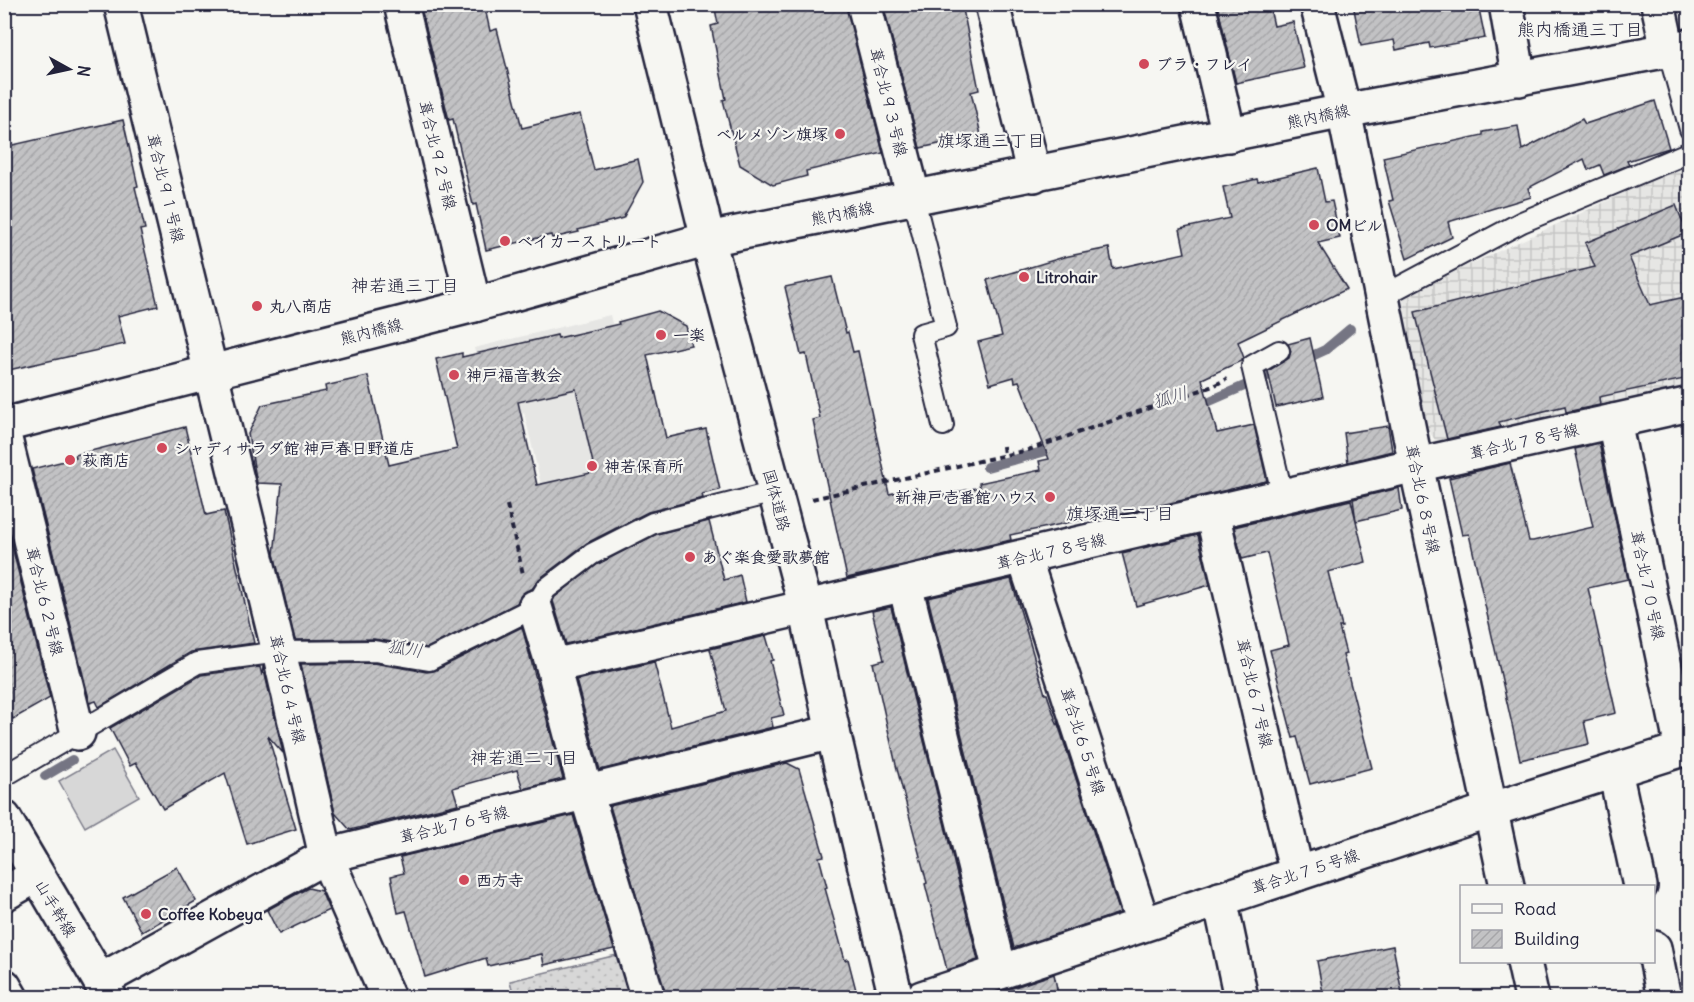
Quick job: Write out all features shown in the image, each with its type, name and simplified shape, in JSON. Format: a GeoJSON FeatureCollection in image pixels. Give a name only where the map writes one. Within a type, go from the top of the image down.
{"type":"FeatureCollection","features":[{"type":"Feature","properties":{"kind":"street","name":"葺合北９１号線"},"geometry":{"type":"LineString","coordinates":[[122,4],[210,372]]}},
{"type":"Feature","properties":{"kind":"street","name":"葺合北９２号線"},"geometry":{"type":"LineString","coordinates":[[401,4],[474,305]]}},
{"type":"Feature","properties":{"kind":"street","name":"国体道路"},"geometry":{"type":"LineString","coordinates":[[650,4],[708,239],[806,608],[896,998]]}},
{"type":"Feature","properties":{"kind":"street","name":"葺合北９３号線"},"geometry":{"type":"LineString","coordinates":[[864,4],[914,199]]}},
{"type":"Feature","properties":{"kind":"street"},"geometry":{"type":"LineString","coordinates":[[992,4],[1034,175]]}},
{"type":"Feature","properties":{"kind":"street"},"geometry":{"type":"LineString","coordinates":[[1198,4],[1229,135]]}},
{"type":"Feature","properties":{"kind":"street","name":"葺合北６８号線"},"geometry":{"type":"LineString","coordinates":[[1317,4],[1344,111],[1416,465],[1507,885]]}},
{"type":"Feature","properties":{"kind":"street"},"geometry":{"type":"LineString","coordinates":[[1506,4],[1519,79]]}},
{"type":"Feature","properties":{"kind":"street"},"geometry":{"type":"LineString","coordinates":[[1658,4],[1679,48]]}},
{"type":"Feature","properties":{"kind":"street","name":"熊内橋線"},"geometry":{"type":"LineString","coordinates":[[4,424],[474,305],[708,239],[1344,111],[1679,48]]}},
{"type":"Feature","properties":{"kind":"street","name":"葺合北６４号線"},"geometry":{"type":"LineString","coordinates":[[210,372],[279,652],[326,856],[388,998]]}},
{"type":"Feature","properties":{"kind":"street","name":"葺合北７８号線"},"geometry":{"type":"LineString","coordinates":[[553,666],[1416,465],[1689,404]]}},
{"type":"Feature","properties":{"kind":"street","name":"葺合北７０号線"},"geometry":{"type":"LineString","coordinates":[[1614,421],[1686,748]]}},
{"type":"Feature","properties":{"kind":"street","name":"葺合北６２号線"},"geometry":{"type":"LineString","coordinates":[[4,435],[78,733]]}},
{"type":"Feature","properties":{"kind":"street","name":"葺合北６７号線"},"geometry":{"type":"LineString","coordinates":[[1212,513],[1297,874]]}},
{"type":"Feature","properties":{"kind":"street","name":"葺合北６５号線"},"geometry":{"type":"LineString","coordinates":[[1024,557],[1143,924]]}},
{"type":"Feature","properties":{"kind":"street"},"geometry":{"type":"LineString","coordinates":[[905,585],[1000,971]]}},
{"type":"Feature","properties":{"kind":"street"},"geometry":{"type":"LineString","coordinates":[[535,607],[586,792],[648,998]]}},
{"type":"Feature","properties":{"kind":"street","name":"葺合北７６号線"},"geometry":{"type":"LineString","coordinates":[[105,989],[326,856],[833,732]]}},
{"type":"Feature","properties":{"kind":"street","name":"葺合北７５号線"},"geometry":{"type":"LineString","coordinates":[[922,998],[1490,810],[1686,748]]}},
{"type":"Feature","properties":{"kind":"street"},"geometry":{"type":"LineString","coordinates":[[1615,771],[1640,885]]}},
{"type":"Feature","properties":{"kind":"street","name":"山手幹線"},"geometry":{"type":"LineString","coordinates":[[4,818],[105,989]]}},
{"type":"Feature","properties":{"kind":"street"},"geometry":{"type":"LineString","coordinates":[[4,894],[37,875]]}},
{"type":"Feature","properties":{"kind":"street"},"geometry":{"type":"LineString","coordinates":[[1220,899],[1241,998]]}},
{"type":"Feature","properties":{"kind":"street"},"geometry":{"type":"LineString","coordinates":[[1655,957],[1664,998]]}},
{"type":"Feature","properties":{"kind":"street"},"geometry":{"type":"LineString","coordinates":[[1524,963],[1532,998]]}},
{"type":"Feature","properties":{"kind":"street"},"geometry":{"type":"LineString","coordinates":[[4,986],[11,998]]}},
{"type":"Feature","properties":{"kind":"lane"},"geometry":{"type":"LineString","coordinates":[[1679,48],[1689,129]]}},
{"type":"Feature","properties":{"kind":"lane"},"geometry":{"type":"LineString","coordinates":[[1381,297],[1522,222],[1689,152]]}},
{"type":"Feature","properties":{"kind":"lane"},"geometry":{"type":"LineString","coordinates":[[914,199],[946,327],[921,334],[943,425]]}},
{"type":"Feature","properties":{"kind":"lane"},"geometry":{"type":"LineString","coordinates":[[1279,351],[1255,376],[1283,497]]}},
{"type":"Feature","properties":{"kind":"lane"},"geometry":{"type":"LineString","coordinates":[[4,776],[197,663],[279,652],[374,651],[429,660],[535,607],[546,589],[592,554],[653,523],[777,499]]}},
{"type":"Feature","properties":{"kind":"path"},"geometry":{"type":"LineString","coordinates":[[777,499],[1028,450],[1213,386],[1255,376]]}},
{"type":"Feature","properties":{"kind":"path"},"geometry":{"type":"LineString","coordinates":[[1003,446],[1004,455]]}},
{"type":"Feature","properties":{"kind":"path"},"geometry":{"type":"LineString","coordinates":[[507,505],[523,575]]}},
{"type":"Feature","properties":{"kind":"shaded area"},"geometry":{"type":"Polygon","coordinates":[[[1689,163],[1689,389],[1446,445],[1436,441],[1427,429],[1402,296],[1689,163]]]}},
{"type":"Feature","properties":{"kind":"shaded area","name":"神若保育所"},"geometry":{"type":"Polygon","coordinates":[[[610,315],[658,512],[622,527],[561,569],[524,412],[491,419],[474,348],[610,315]]]}},
{"type":"Feature","properties":{"kind":"shaded area"},"geometry":{"type":"Polygon","coordinates":[[[113,750],[139,796],[85,827],[59,781],[113,750]]]}},
{"type":"Feature","properties":{"kind":"shaded area"},"geometry":{"type":"Polygon","coordinates":[[[621,954],[634,997],[514,997],[510,981],[621,954]]]}},
{"type":"Feature","properties":{"kind":"building"},"geometry":{"type":"Polygon","coordinates":[[[420,4],[484,4],[490,31],[497,29],[522,128],[580,114],[594,170],[638,159],[643,182],[623,218],[578,230],[579,232],[552,238],[551,235],[486,250],[476,204],[473,205],[453,119],[449,120],[420,4]]]}},
{"type":"Feature","properties":{"kind":"building"},"geometry":{"type":"Polygon","coordinates":[[[714,4],[846,4],[883,153],[806,171],[807,176],[773,185],[740,165],[723,100],[726,99],[711,26],[718,24],[714,4]]]}},
{"type":"Feature","properties":{"kind":"building"},"geometry":{"type":"Polygon","coordinates":[[[883,4],[962,4],[979,90],[971,92],[981,135],[920,148],[883,4]]]}},
{"type":"Feature","properties":{"kind":"building"},"geometry":{"type":"Polygon","coordinates":[[[1217,4],[1269,4],[1274,26],[1293,22],[1304,68],[1236,83],[1217,4]]]}},
{"type":"Feature","properties":{"kind":"building"},"geometry":{"type":"Polygon","coordinates":[[[1353,4],[1478,4],[1485,38],[1430,48],[1429,43],[1396,50],[1394,40],[1361,46],[1353,4]]]}},
{"type":"Feature","properties":{"kind":"building"},"geometry":{"type":"Polygon","coordinates":[[[1655,101],[1669,148],[1627,161],[1629,165],[1604,175],[1600,165],[1588,170],[1584,159],[1528,188],[1531,197],[1448,222],[1452,237],[1407,259],[1389,201],[1393,200],[1383,157],[1483,135],[1483,132],[1518,126],[1522,150],[1582,119],[1585,124],[1655,101]]]}},
{"type":"Feature","properties":{"kind":"building"},"geometry":{"type":"Polygon","coordinates":[[[123,120],[145,229],[140,230],[158,306],[118,316],[125,344],[4,371],[4,147],[123,120]]]}},
{"type":"Feature","properties":{"kind":"building"},"geometry":{"type":"Polygon","coordinates":[[[1318,168],[1325,202],[1332,201],[1340,238],[1318,243],[1347,289],[1238,342],[1244,358],[1202,379],[1217,433],[1254,425],[1267,481],[1113,516],[1113,513],[1010,535],[1011,540],[847,578],[813,420],[820,418],[806,354],[801,355],[785,287],[832,277],[846,333],[848,332],[853,352],[858,351],[889,494],[916,488],[918,501],[980,487],[979,483],[1041,470],[1039,461],[1049,459],[1019,381],[1015,382],[1014,377],[990,384],[978,342],[1002,336],[987,280],[1064,257],[1109,248],[1113,269],[1185,253],[1180,229],[1230,218],[1223,187],[1257,179],[1258,182],[1318,168]]]}},
{"type":"Feature","properties":{"kind":"building"},"geometry":{"type":"Polygon","coordinates":[[[1676,205],[1687,233],[1629,257],[1650,305],[1689,296],[1689,378],[1599,397],[1600,405],[1566,412],[1565,406],[1499,422],[1501,427],[1447,439],[1415,312],[1595,267],[1585,243],[1676,205]]]}},
{"type":"Feature","properties":{"kind":"building"},"geometry":{"type":"Polygon","coordinates":[[[658,311],[686,326],[691,345],[647,355],[666,438],[706,429],[720,490],[702,494],[703,498],[648,512],[587,543],[539,579],[532,589],[522,594],[517,603],[427,648],[374,639],[295,640],[274,554],[282,484],[257,483],[248,434],[262,405],[326,391],[325,386],[368,376],[389,465],[457,449],[436,359],[462,353],[462,357],[557,335],[558,338],[619,324],[618,322],[658,311]],[[576,389],[518,402],[537,485],[595,472],[576,389]]]}},
{"type":"Feature","properties":{"kind":"building"},"geometry":{"type":"Polygon","coordinates":[[[1310,338],[1323,397],[1276,407],[1268,371],[1289,358],[1291,351],[1288,344],[1310,338]]]}},
{"type":"Feature","properties":{"kind":"building"},"geometry":{"type":"Polygon","coordinates":[[[1388,426],[1392,451],[1348,462],[1344,433],[1388,426]]]}},
{"type":"Feature","properties":{"kind":"building"},"geometry":{"type":"Polygon","coordinates":[[[185,427],[206,515],[224,511],[254,643],[191,652],[99,707],[96,701],[90,703],[32,469],[76,458],[75,455],[185,427]]]}},
{"type":"Feature","properties":{"kind":"building"},"geometry":{"type":"Polygon","coordinates":[[[1599,443],[1628,579],[1588,588],[1616,713],[1584,721],[1589,744],[1520,760],[1469,534],[1462,535],[1449,478],[1510,463],[1529,541],[1593,527],[1575,449],[1599,443]]]}},
{"type":"Feature","properties":{"kind":"building"},"geometry":{"type":"Polygon","coordinates":[[[1399,488],[1402,510],[1356,521],[1353,499],[1399,488]]]}},
{"type":"Feature","properties":{"kind":"building"},"geometry":{"type":"Polygon","coordinates":[[[1351,500],[1366,562],[1328,572],[1342,627],[1339,627],[1346,654],[1343,655],[1372,768],[1310,784],[1297,737],[1293,738],[1270,650],[1289,645],[1267,553],[1242,559],[1234,527],[1351,500]]]}},
{"type":"Feature","properties":{"kind":"building"},"geometry":{"type":"Polygon","coordinates":[[[4,515],[50,698],[13,719],[4,704],[4,515]]]}},
{"type":"Feature","properties":{"kind":"building"},"geometry":{"type":"Polygon","coordinates":[[[709,521],[724,580],[740,575],[746,602],[566,644],[553,601],[555,597],[598,564],[657,534],[709,521]]]}},
{"type":"Feature","properties":{"kind":"building"},"geometry":{"type":"Polygon","coordinates":[[[1198,535],[1210,585],[1136,606],[1122,553],[1198,535]]]}},
{"type":"Feature","properties":{"kind":"building"},"geometry":{"type":"Polygon","coordinates":[[[1011,579],[1045,694],[1047,694],[1058,724],[1120,913],[1014,948],[928,598],[1011,579]]]}},
{"type":"Feature","properties":{"kind":"building"},"geometry":{"type":"Polygon","coordinates":[[[891,607],[978,960],[947,970],[873,663],[884,660],[872,611],[891,607]]]}},
{"type":"Feature","properties":{"kind":"building"},"geometry":{"type":"Polygon","coordinates":[[[522,627],[563,779],[523,789],[517,770],[453,788],[458,804],[350,830],[335,813],[301,664],[373,663],[427,672],[434,671],[522,627]]]}},
{"type":"Feature","properties":{"kind":"building"},"geometry":{"type":"Polygon","coordinates":[[[766,636],[784,715],[771,718],[773,727],[600,770],[576,680],[654,662],[671,727],[726,711],[710,649],[766,636]]]}},
{"type":"Feature","properties":{"kind":"building"},"geometry":{"type":"Polygon","coordinates":[[[263,666],[283,753],[268,736],[296,829],[247,844],[225,773],[163,809],[136,763],[130,766],[110,728],[201,675],[260,667],[262,676],[263,666]]]}},
{"type":"Feature","properties":{"kind":"building"},"geometry":{"type":"Polygon","coordinates":[[[787,763],[799,769],[824,856],[819,857],[827,887],[825,888],[858,998],[666,998],[610,806],[787,763]]]}},
{"type":"Feature","properties":{"kind":"building"},"geometry":{"type":"Polygon","coordinates":[[[573,815],[614,949],[544,965],[542,954],[488,966],[486,958],[425,977],[406,911],[398,913],[391,876],[404,873],[400,857],[573,815]]]}},
{"type":"Feature","properties":{"kind":"building"},"geometry":{"type":"Polygon","coordinates":[[[177,867],[196,901],[142,932],[123,897],[177,867]]]}},
{"type":"Feature","properties":{"kind":"building"},"geometry":{"type":"Polygon","coordinates":[[[308,888],[321,891],[329,910],[279,934],[267,910],[308,888]]]}},
{"type":"Feature","properties":{"kind":"building"},"geometry":{"type":"Polygon","coordinates":[[[1393,946],[1403,998],[1324,998],[1317,961],[1393,946]]]}},
{"type":"Feature","properties":{"kind":"building"},"geometry":{"type":"Polygon","coordinates":[[[1054,974],[1059,998],[995,998],[994,994],[1054,974]]]}},
{"type":"Feature","properties":{"kind":"waterway","name":"狐川"},"geometry":{"type":"LineString","coordinates":[[1303,360],[1325,350],[1350,329]]}},
{"type":"Feature","properties":{"kind":"waterway","name":"狐川"},"geometry":{"type":"LineString","coordinates":[[1196,407],[1281,370]]}},
{"type":"Feature","properties":{"kind":"waterway","name":"狐川"},"geometry":{"type":"LineString","coordinates":[[987,467],[1057,448]]}},
{"type":"Feature","properties":{"kind":"waterway","name":"狐川"},"geometry":{"type":"LineString","coordinates":[[579,575],[656,532]]}},
{"type":"Feature","properties":{"kind":"waterway","name":"狐川"},"geometry":{"type":"LineString","coordinates":[[300,663],[357,661]]}},
{"type":"Feature","properties":{"kind":"waterway","name":"狐川"},"geometry":{"type":"LineString","coordinates":[[45,776],[72,760]]}},
{"type":"Feature","properties":{"kind":"place","name":"ブラ・フレイ"},"geometry":{"type":"Point","coordinates":[1144,64]}},
{"type":"Feature","properties":{"kind":"place","name":"ベルメゾン旗塚"},"geometry":{"type":"Point","coordinates":[840,134]}},
{"type":"Feature","properties":{"kind":"place","name":"OMビル"},"geometry":{"type":"Point","coordinates":[1314,225]}},
{"type":"Feature","properties":{"kind":"place","name":"ベイカーストリート"},"geometry":{"type":"Point","coordinates":[505,241]}},
{"type":"Feature","properties":{"kind":"place","name":"Litrohair"},"geometry":{"type":"Point","coordinates":[1024,277]}},
{"type":"Feature","properties":{"kind":"place","name":"丸八商店"},"geometry":{"type":"Point","coordinates":[257,306]}},
{"type":"Feature","properties":{"kind":"place","name":"一楽"},"geometry":{"type":"Point","coordinates":[661,335]}},
{"type":"Feature","properties":{"kind":"place","name":"神戸福音教会"},"geometry":{"type":"Point","coordinates":[454,375]}},
{"type":"Feature","properties":{"kind":"place","name":"シャディサラダ館 神戸春日野道店"},"geometry":{"type":"Point","coordinates":[162,448]}},
{"type":"Feature","properties":{"kind":"place","name":"萩商店"},"geometry":{"type":"Point","coordinates":[70,460]}},
{"type":"Feature","properties":{"kind":"place","name":"神若保育所"},"geometry":{"type":"Point","coordinates":[592,466]}},
{"type":"Feature","properties":{"kind":"place","name":"新神戸壱番館ハウス"},"geometry":{"type":"Point","coordinates":[1050,497]}},
{"type":"Feature","properties":{"kind":"place","name":"あぐ楽食愛歌夢館"},"geometry":{"type":"Point","coordinates":[690,557]}},
{"type":"Feature","properties":{"kind":"place","name":"西方寺"},"geometry":{"type":"Point","coordinates":[464,880]}},
{"type":"Feature","properties":{"kind":"place","name":"Coffee Kobeya"},"geometry":{"type":"Point","coordinates":[146,914]}},
{"type":"Feature","properties":{"kind":"district","name":"熊内橋通三丁目"},"geometry":{"type":"Point","coordinates":[1580,29]}},
{"type":"Feature","properties":{"kind":"district","name":"旗塚通三丁目"},"geometry":{"type":"Point","coordinates":[991,140]}},
{"type":"Feature","properties":{"kind":"district","name":"神若通三丁目"},"geometry":{"type":"Point","coordinates":[405,285]}},
{"type":"Feature","properties":{"kind":"district","name":"旗塚通二丁目"},"geometry":{"type":"Point","coordinates":[1120,513]}},
{"type":"Feature","properties":{"kind":"district","name":"神若通二丁目"},"geometry":{"type":"Point","coordinates":[524,757]}}]}
